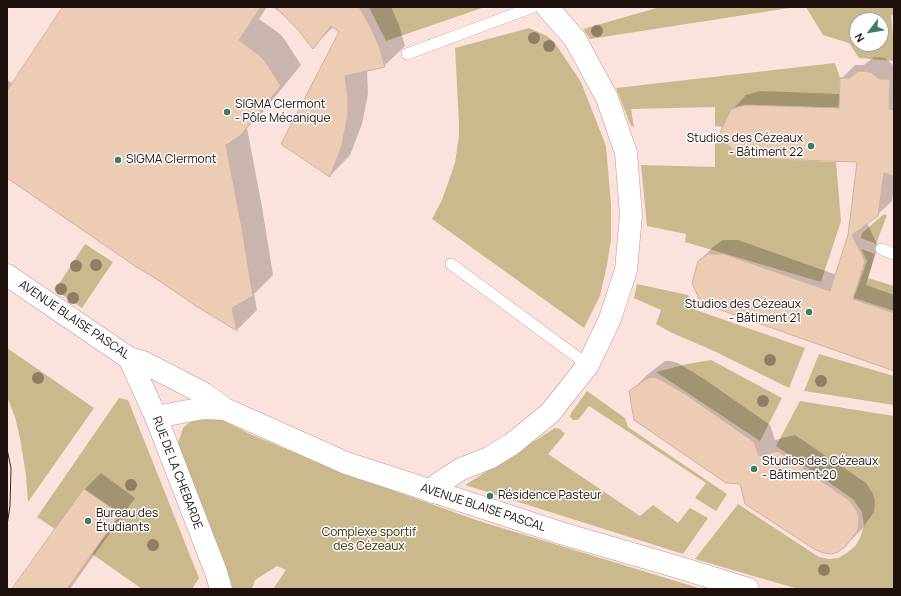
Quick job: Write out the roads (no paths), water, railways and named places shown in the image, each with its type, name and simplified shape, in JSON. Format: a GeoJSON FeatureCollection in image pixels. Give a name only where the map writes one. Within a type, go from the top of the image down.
{"type":"FeatureCollection","features":[{"type":"Feature","properties":{"kind":"street"},"geometry":{"type":"LineString","coordinates":[[432,492],[438,484],[462,469],[489,458],[512,444],[550,413],[588,365],[610,319],[626,270],[631,215],[626,153],[607,98],[575,39],[547,7]]}},
{"type":"Feature","properties":{"kind":"street","name":"AVENUE BLAISE PASCAL"},"geometry":{"type":"LineString","coordinates":[[7,276],[129,358],[143,362],[204,393],[225,409],[346,463],[564,534],[748,589]]}},
{"type":"Feature","properties":{"kind":"street","name":"RUE DE LA CHEBARDE"},"geometry":{"type":"LineString","coordinates":[[129,358],[156,417],[216,572],[221,589]]}},
{"type":"Feature","properties":{"kind":"street","name":"AVENUE BLAISE PASCAL"},"geometry":{"type":"LineString","coordinates":[[156,417],[204,408],[225,409]]}},
{"type":"Feature","properties":{"kind":"lane"},"geometry":{"type":"LineString","coordinates":[[406,54],[533,7]]}},
{"type":"Feature","properties":{"kind":"lane"},"geometry":{"type":"LineString","coordinates":[[881,249],[894,254]]}},
{"type":"Feature","properties":{"kind":"lane"},"geometry":{"type":"LineString","coordinates":[[451,264],[588,365]]}},
{"type":"Feature","properties":{"kind":"tram line"},"geometry":{"type":"LineString","coordinates":[[7,449],[11,468],[10,506],[7,525]]}},
{"type":"Feature","properties":{"kind":"place","name":"SIGMA Clermont - Pôle Mécanique"},"geometry":{"type":"Point","coordinates":[227,112]}},
{"type":"Feature","properties":{"kind":"place","name":"Studios des Cézeaux - Bâtiment 22"},"geometry":{"type":"Point","coordinates":[811,146]}},
{"type":"Feature","properties":{"kind":"place","name":"SIGMA Clermont"},"geometry":{"type":"Point","coordinates":[118,160]}},
{"type":"Feature","properties":{"kind":"place","name":"Studios des Cézeaux - Bâtiment 21"},"geometry":{"type":"Point","coordinates":[809,312]}},
{"type":"Feature","properties":{"kind":"place","name":"Studios des Cézeaux - Bâtiment 20"},"geometry":{"type":"Point","coordinates":[754,469]}},
{"type":"Feature","properties":{"kind":"place","name":"Résidence Pasteur"},"geometry":{"type":"Point","coordinates":[490,496]}},
{"type":"Feature","properties":{"kind":"place","name":"Bureau des Étudiants"},"geometry":{"type":"Point","coordinates":[88,521]}},
{"type":"Feature","properties":{"kind":"park label","name":"Complexe sportif des Cézeaux"},"geometry":{"type":"Point","coordinates":[369,540]}}]}
